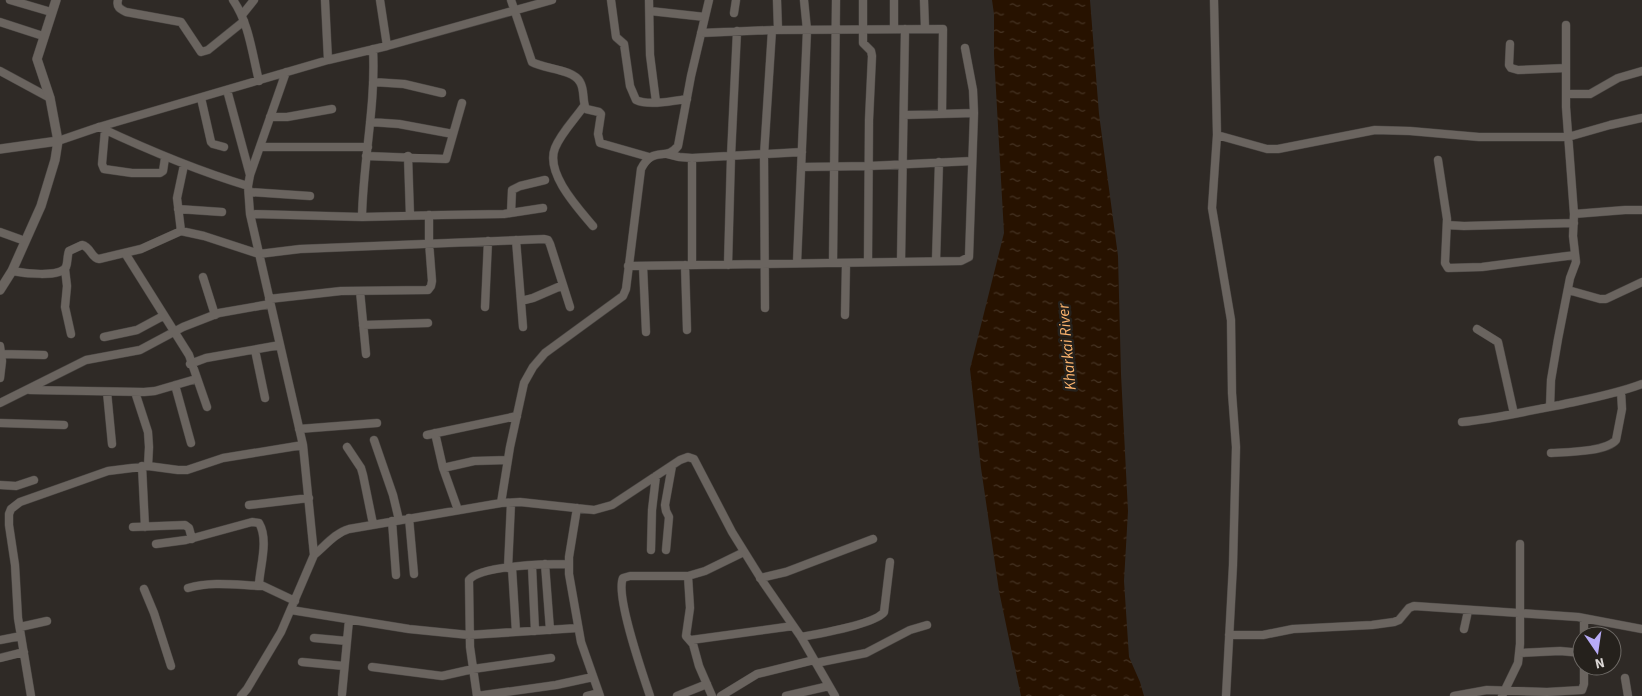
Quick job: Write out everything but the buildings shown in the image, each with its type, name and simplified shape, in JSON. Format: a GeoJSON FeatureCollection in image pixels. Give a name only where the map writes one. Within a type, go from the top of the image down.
{"type":"FeatureCollection","features":[{"type":"Feature","properties":{"kind":"street"},"geometry":{"type":"LineString","coordinates":[[10,0],[51,12]]}},
{"type":"Feature","properties":{"kind":"street"},"geometry":{"type":"LineString","coordinates":[[0,290],[12,271],[40,206],[55,160],[58,141],[50,98],[37,59],[56,0]]}},
{"type":"Feature","properties":{"kind":"street"},"geometry":{"type":"LineString","coordinates":[[118,0],[118,6],[126,12],[181,22],[201,52],[208,50],[243,18],[254,0]]}},
{"type":"Feature","properties":{"kind":"street"},"geometry":{"type":"LineString","coordinates":[[233,0],[243,18],[259,80]]}},
{"type":"Feature","properties":{"kind":"street"},"geometry":{"type":"LineString","coordinates":[[325,0],[328,60]]}},
{"type":"Feature","properties":{"kind":"street"},"geometry":{"type":"LineString","coordinates":[[380,0],[387,46]]}},
{"type":"Feature","properties":{"kind":"street"},"geometry":{"type":"LineString","coordinates":[[511,0],[530,59],[536,64],[552,68],[576,78],[581,85],[584,106],[589,111],[601,114],[598,134],[600,143],[649,157]]}},
{"type":"Feature","properties":{"kind":"street"},"geometry":{"type":"LineString","coordinates":[[0,148],[58,141],[328,60],[387,46],[552,0]]}},
{"type":"Feature","properties":{"kind":"street"},"geometry":{"type":"LineString","coordinates":[[611,0],[616,37],[624,44],[626,63],[634,97],[639,102],[687,99]]}},
{"type":"Feature","properties":{"kind":"street"},"geometry":{"type":"LineString","coordinates":[[649,0],[650,54],[656,102]]}},
{"type":"Feature","properties":{"kind":"street"},"geometry":{"type":"LineString","coordinates":[[667,154],[678,146],[701,33],[710,0]]}},
{"type":"Feature","properties":{"kind":"street"},"geometry":{"type":"LineString","coordinates":[[734,13],[736,0]]}},
{"type":"Feature","properties":{"kind":"street"},"geometry":{"type":"LineString","coordinates":[[765,308],[764,155],[777,0]]}},
{"type":"Feature","properties":{"kind":"street"},"geometry":{"type":"LineString","coordinates":[[797,264],[807,30],[804,0]]}},
{"type":"Feature","properties":{"kind":"street"},"geometry":{"type":"LineString","coordinates":[[833,263],[836,0]]}},
{"type":"Feature","properties":{"kind":"street"},"geometry":{"type":"LineString","coordinates":[[863,0],[863,43],[871,51],[872,56],[868,262]]}},
{"type":"Feature","properties":{"kind":"street"},"geometry":{"type":"LineString","coordinates":[[894,0],[894,29]]}},
{"type":"Feature","properties":{"kind":"street"},"geometry":{"type":"LineString","coordinates":[[924,0],[925,28]]}},
{"type":"Feature","properties":{"kind":"street"},"geometry":{"type":"LineString","coordinates":[[1214,0],[1217,135],[1212,208],[1231,320],[1232,394],[1236,447],[1233,564],[1226,696]]}},
{"type":"Feature","properties":{"kind":"street"},"geometry":{"type":"LineString","coordinates":[[650,11],[705,17]]}},
{"type":"Feature","properties":{"kind":"street"},"geometry":{"type":"LineString","coordinates":[[0,22],[43,36]]}},
{"type":"Feature","properties":{"kind":"street"},"geometry":{"type":"LineString","coordinates":[[1550,407],[1551,380],[1568,290],[1576,266],[1566,94],[1566,25]]}},
{"type":"Feature","properties":{"kind":"street"},"geometry":{"type":"LineString","coordinates":[[901,262],[905,29]]}},
{"type":"Feature","properties":{"kind":"street"},"geometry":{"type":"LineString","coordinates":[[701,33],[775,30],[943,29],[942,114]]}},
{"type":"Feature","properties":{"kind":"street"},"geometry":{"type":"LineString","coordinates":[[728,265],[737,31]]}},
{"type":"Feature","properties":{"kind":"street"},"geometry":{"type":"LineString","coordinates":[[1510,44],[1508,65],[1511,68],[1518,70],[1566,68]]}},
{"type":"Feature","properties":{"kind":"street"},"geometry":{"type":"LineString","coordinates":[[628,266],[961,261],[969,257],[974,113],[973,90],[965,48]]}},
{"type":"Feature","properties":{"kind":"street"},"geometry":{"type":"LineString","coordinates":[[362,217],[362,185],[368,147],[373,82],[373,49]]}},
{"type":"Feature","properties":{"kind":"street"},"geometry":{"type":"LineString","coordinates":[[0,71],[50,98]]}},
{"type":"Feature","properties":{"kind":"street"},"geometry":{"type":"LineString","coordinates":[[1566,94],[1590,94],[1618,78],[1642,71]]}},
{"type":"Feature","properties":{"kind":"street"},"geometry":{"type":"LineString","coordinates":[[286,72],[250,175],[248,189],[250,214],[303,445],[314,555]]}},
{"type":"Feature","properties":{"kind":"street"},"geometry":{"type":"LineString","coordinates":[[373,82],[404,84],[442,92]]}},
{"type":"Feature","properties":{"kind":"street"},"geometry":{"type":"LineString","coordinates":[[227,90],[250,175]]}},
{"type":"Feature","properties":{"kind":"street"},"geometry":{"type":"LineString","coordinates":[[201,98],[211,142],[212,144],[224,147]]}},
{"type":"Feature","properties":{"kind":"street"},"geometry":{"type":"LineString","coordinates":[[366,156],[408,156],[446,159],[462,104]]}},
{"type":"Feature","properties":{"kind":"street"},"geometry":{"type":"LineString","coordinates":[[584,106],[556,146],[553,160],[568,196],[593,226]]}},
{"type":"Feature","properties":{"kind":"street"},"geometry":{"type":"LineString","coordinates":[[270,118],[332,109]]}},
{"type":"Feature","properties":{"kind":"street"},"geometry":{"type":"LineString","coordinates":[[904,115],[974,113]]}},
{"type":"Feature","properties":{"kind":"street"},"geometry":{"type":"LineString","coordinates":[[1217,135],[1266,149],[1290,148],[1375,130],[1478,137],[1568,136],[1642,118]]}},
{"type":"Feature","properties":{"kind":"street"},"geometry":{"type":"LineString","coordinates":[[370,122],[399,124],[453,134]]}},
{"type":"Feature","properties":{"kind":"street"},"geometry":{"type":"LineString","coordinates":[[102,128],[165,158],[248,189],[310,196]]}},
{"type":"Feature","properties":{"kind":"street"},"geometry":{"type":"LineString","coordinates":[[102,128],[102,164],[104,169],[132,173],[160,173],[165,158]]}},
{"type":"Feature","properties":{"kind":"street"},"geometry":{"type":"LineString","coordinates":[[260,147],[368,147]]}},
{"type":"Feature","properties":{"kind":"street"},"geometry":{"type":"LineString","coordinates":[[501,503],[524,383],[533,367],[545,353],[623,296],[640,169],[649,157],[654,154],[692,158],[802,152]]}},
{"type":"Feature","properties":{"kind":"street"},"geometry":{"type":"LineString","coordinates":[[408,156],[410,216]]}},
{"type":"Feature","properties":{"kind":"street"},"geometry":{"type":"LineString","coordinates":[[687,330],[692,158]]}},
{"type":"Feature","properties":{"kind":"street"},"geometry":{"type":"LineString","coordinates":[[801,166],[869,166],[972,160]]}},
{"type":"Feature","properties":{"kind":"street"},"geometry":{"type":"LineString","coordinates":[[1438,160],[1448,225],[1445,263],[1448,268],[1482,267],[1575,255]]}},
{"type":"Feature","properties":{"kind":"street"},"geometry":{"type":"LineString","coordinates":[[936,261],[939,162]]}},
{"type":"Feature","properties":{"kind":"street"},"geometry":{"type":"LineString","coordinates":[[181,231],[177,198],[184,165]]}},
{"type":"Feature","properties":{"kind":"street"},"geometry":{"type":"LineString","coordinates":[[511,212],[512,190],[520,186],[545,180]]}},
{"type":"Feature","properties":{"kind":"street"},"geometry":{"type":"LineString","coordinates":[[250,214],[362,217],[511,212],[543,208]]}},
{"type":"Feature","properties":{"kind":"street"},"geometry":{"type":"LineString","coordinates":[[178,209],[222,212]]}},
{"type":"Feature","properties":{"kind":"street"},"geometry":{"type":"LineString","coordinates":[[1574,214],[1642,210]]}},
{"type":"Feature","properties":{"kind":"street"},"geometry":{"type":"LineString","coordinates":[[0,403],[78,363],[107,355],[140,350],[173,332],[229,310],[341,291],[428,290],[432,281],[429,242],[430,215]]}},
{"type":"Feature","properties":{"kind":"street"},"geometry":{"type":"LineString","coordinates":[[1448,225],[1574,223]]}},
{"type":"Feature","properties":{"kind":"street"},"geometry":{"type":"LineString","coordinates":[[71,334],[65,307],[67,286],[65,269],[69,252],[82,245],[88,247],[96,259],[125,254],[142,249],[181,231],[204,236],[259,254],[300,249],[544,238],[548,240],[570,307]]}},
{"type":"Feature","properties":{"kind":"street"},"geometry":{"type":"LineString","coordinates":[[0,232],[25,241]]}},
{"type":"Feature","properties":{"kind":"street"},"geometry":{"type":"LineString","coordinates":[[516,240],[523,327]]}},
{"type":"Feature","properties":{"kind":"street"},"geometry":{"type":"LineString","coordinates":[[485,306],[488,241]]}},
{"type":"Feature","properties":{"kind":"street"},"geometry":{"type":"LineString","coordinates":[[125,254],[189,356],[190,364],[207,407]]}},
{"type":"Feature","properties":{"kind":"street"},"geometry":{"type":"LineString","coordinates":[[845,315],[846,263]]}},
{"type":"Feature","properties":{"kind":"street"},"geometry":{"type":"LineString","coordinates":[[643,266],[646,332]]}},
{"type":"Feature","properties":{"kind":"street"},"geometry":{"type":"LineString","coordinates":[[12,271],[39,274],[65,269]]}},
{"type":"Feature","properties":{"kind":"street"},"geometry":{"type":"LineString","coordinates":[[203,277],[215,314]]}},
{"type":"Feature","properties":{"kind":"street"},"geometry":{"type":"LineString","coordinates":[[1568,290],[1606,299],[1642,282]]}},
{"type":"Feature","properties":{"kind":"street"},"geometry":{"type":"LineString","coordinates":[[521,301],[563,286]]}},
{"type":"Feature","properties":{"kind":"street"},"geometry":{"type":"LineString","coordinates":[[360,291],[366,354]]}},
{"type":"Feature","properties":{"kind":"street"},"geometry":{"type":"LineString","coordinates":[[104,337],[137,330],[163,316]]}},
{"type":"Feature","properties":{"kind":"street"},"geometry":{"type":"LineString","coordinates":[[363,325],[428,323]]}},
{"type":"Feature","properties":{"kind":"street"},"geometry":{"type":"LineString","coordinates":[[1477,329],[1498,342],[1514,414]]}},
{"type":"Feature","properties":{"kind":"street"},"geometry":{"type":"LineString","coordinates":[[190,364],[206,358],[280,345]]}},
{"type":"Feature","properties":{"kind":"street"},"geometry":{"type":"LineString","coordinates":[[0,378],[1,350],[44,355]]}},
{"type":"Feature","properties":{"kind":"street"},"geometry":{"type":"LineString","coordinates":[[255,350],[264,398]]}},
{"type":"Feature","properties":{"kind":"street"},"geometry":{"type":"LineString","coordinates":[[27,390],[155,391],[196,379]]}},
{"type":"Feature","properties":{"kind":"street"},"geometry":{"type":"LineString","coordinates":[[1462,422],[1550,407],[1642,384]]}},
{"type":"Feature","properties":{"kind":"street"},"geometry":{"type":"LineString","coordinates":[[176,385],[191,443]]}},
{"type":"Feature","properties":{"kind":"street"},"geometry":{"type":"LineString","coordinates":[[1551,453],[1594,449],[1613,443],[1616,440],[1622,409],[1620,391]]}},
{"type":"Feature","properties":{"kind":"street"},"geometry":{"type":"LineString","coordinates":[[107,392],[112,444]]}},
{"type":"Feature","properties":{"kind":"street"},"geometry":{"type":"LineString","coordinates":[[135,392],[148,432],[149,447],[145,466],[145,527]]}},
{"type":"Feature","properties":{"kind":"street"},"geometry":{"type":"LineString","coordinates":[[458,510],[431,434],[517,416]]}},
{"type":"Feature","properties":{"kind":"street"},"geometry":{"type":"LineString","coordinates":[[0,423],[64,425]]}},
{"type":"Feature","properties":{"kind":"street"},"geometry":{"type":"LineString","coordinates":[[299,429],[377,423]]}},
{"type":"Feature","properties":{"kind":"street"},"geometry":{"type":"LineString","coordinates":[[374,440],[393,495],[396,520],[396,575]]}},
{"type":"Feature","properties":{"kind":"street"},"geometry":{"type":"LineString","coordinates":[[31,696],[21,636],[9,525],[11,509],[20,502],[108,472],[145,466],[188,470],[223,458],[303,445]]}},
{"type":"Feature","properties":{"kind":"street"},"geometry":{"type":"LineString","coordinates":[[348,446],[361,468],[373,524]]}},
{"type":"Feature","properties":{"kind":"street"},"geometry":{"type":"LineString","coordinates":[[241,696],[281,632],[314,555],[342,531],[396,520],[511,502],[594,510],[604,508],[612,505],[688,457],[694,459],[732,532],[760,578],[801,637],[835,696]]}},
{"type":"Feature","properties":{"kind":"street"},"geometry":{"type":"LineString","coordinates":[[443,468],[479,460],[508,460]]}},
{"type":"Feature","properties":{"kind":"street"},"geometry":{"type":"LineString","coordinates":[[666,550],[669,517],[665,505],[672,466]]}},
{"type":"Feature","properties":{"kind":"street"},"geometry":{"type":"LineString","coordinates":[[651,550],[652,510],[656,476]]}},
{"type":"Feature","properties":{"kind":"street"},"geometry":{"type":"LineString","coordinates":[[0,485],[16,486],[34,480]]}},
{"type":"Feature","properties":{"kind":"street"},"geometry":{"type":"LineString","coordinates":[[250,505],[309,498]]}},
{"type":"Feature","properties":{"kind":"street"},"geometry":{"type":"LineString","coordinates":[[511,502],[510,568],[516,632]]}},
{"type":"Feature","properties":{"kind":"street"},"geometry":{"type":"LineString","coordinates":[[577,508],[568,564],[569,574],[581,642],[599,694],[587,696]]}},
{"type":"Feature","properties":{"kind":"street"},"geometry":{"type":"LineString","coordinates":[[409,518],[414,574]]}},
{"type":"Feature","properties":{"kind":"street"},"geometry":{"type":"LineString","coordinates":[[156,544],[192,538],[252,522],[259,523],[262,529],[264,556],[259,581],[260,586]]}},
{"type":"Feature","properties":{"kind":"street"},"geometry":{"type":"LineString","coordinates":[[133,528],[185,525],[189,528],[192,538]]}},
{"type":"Feature","properties":{"kind":"street"},"geometry":{"type":"LineString","coordinates":[[760,578],[786,572],[873,539]]}},
{"type":"Feature","properties":{"kind":"street"},"geometry":{"type":"LineString","coordinates":[[1503,693],[1516,671],[1519,653],[1520,544]]}},
{"type":"Feature","properties":{"kind":"street"},"geometry":{"type":"LineString","coordinates":[[650,696],[629,631],[621,582],[623,578],[630,576],[688,576],[704,571],[744,552]]}},
{"type":"Feature","properties":{"kind":"street"},"geometry":{"type":"LineString","coordinates":[[801,637],[862,624],[880,617],[884,612],[890,562]]}},
{"type":"Feature","properties":{"kind":"street"},"geometry":{"type":"LineString","coordinates":[[568,564],[545,564],[510,568],[480,572],[472,576],[470,580],[469,635],[477,696],[556,685],[593,677]]}},
{"type":"Feature","properties":{"kind":"street"},"geometry":{"type":"LineString","coordinates":[[545,564],[550,630]]}},
{"type":"Feature","properties":{"kind":"street"},"geometry":{"type":"LineString","coordinates":[[532,566],[535,631]]}},
{"type":"Feature","properties":{"kind":"street"},"geometry":{"type":"LineString","coordinates":[[688,576],[690,608],[686,636],[691,640],[712,696]]}},
{"type":"Feature","properties":{"kind":"street"},"geometry":{"type":"LineString","coordinates":[[188,588],[208,584],[260,586],[295,601]]}},
{"type":"Feature","properties":{"kind":"street"},"geometry":{"type":"LineString","coordinates":[[144,589],[171,666]]}},
{"type":"Feature","properties":{"kind":"street"},"geometry":{"type":"LineString","coordinates":[[1228,635],[1264,635],[1293,628],[1372,625],[1394,622],[1399,620],[1409,608],[1414,606],[1584,618],[1642,629]]}},
{"type":"Feature","properties":{"kind":"street"},"geometry":{"type":"LineString","coordinates":[[291,610],[408,629],[469,635],[578,628]]}},
{"type":"Feature","properties":{"kind":"street"},"geometry":{"type":"LineString","coordinates":[[1464,629],[1468,610]]}},
{"type":"Feature","properties":{"kind":"street"},"geometry":{"type":"LineString","coordinates":[[1584,618],[1584,626]]}},
{"type":"Feature","properties":{"kind":"street"},"geometry":{"type":"LineString","coordinates":[[342,694],[349,620]]}},
{"type":"Feature","properties":{"kind":"street"},"geometry":{"type":"LineString","coordinates":[[20,627],[47,621]]}},
{"type":"Feature","properties":{"kind":"street"},"geometry":{"type":"LineString","coordinates":[[721,696],[757,674],[866,652],[910,630],[927,625]]}},
{"type":"Feature","properties":{"kind":"street"},"geometry":{"type":"LineString","coordinates":[[691,640],[793,626]]}},
{"type":"Feature","properties":{"kind":"street"},"geometry":{"type":"LineString","coordinates":[[0,640],[21,636]]}},
{"type":"Feature","properties":{"kind":"street"},"geometry":{"type":"LineString","coordinates":[[314,638],[347,641]]}},
{"type":"Feature","properties":{"kind":"street"},"geometry":{"type":"LineString","coordinates":[[0,658],[24,652]]}},
{"type":"Feature","properties":{"kind":"street"},"geometry":{"type":"LineString","coordinates":[[1519,653],[1572,652]]}},
{"type":"Feature","properties":{"kind":"street"},"geometry":{"type":"LineString","coordinates":[[372,667],[436,677],[473,668],[551,658]]}},
{"type":"Feature","properties":{"kind":"street"},"geometry":{"type":"LineString","coordinates":[[302,662],[344,666]]}},
{"type":"Feature","properties":{"kind":"street"},"geometry":{"type":"LineString","coordinates":[[1454,696],[1487,690],[1503,693],[1582,690],[1584,676]]}},
{"type":"Feature","properties":{"kind":"street"},"geometry":{"type":"LineString","coordinates":[[1625,678],[1628,696]]}},
{"type":"Feature","properties":{"kind":"street"},"geometry":{"type":"LineString","coordinates":[[677,696],[707,684]]}},
{"type":"Feature","properties":{"kind":"street"},"geometry":{"type":"LineString","coordinates":[[786,696],[829,686]]}},
{"type":"Feature","properties":{"kind":"water","name":"Kharkai River"},"geometry":{"type":"Polygon","coordinates":[[[992,0],[1090,0],[1099,114],[1118,256],[1121,374],[1128,511],[1124,581],[1129,657],[1144,696],[1021,696],[999,591],[981,468],[970,369],[1004,233],[992,0]]]}}]}
